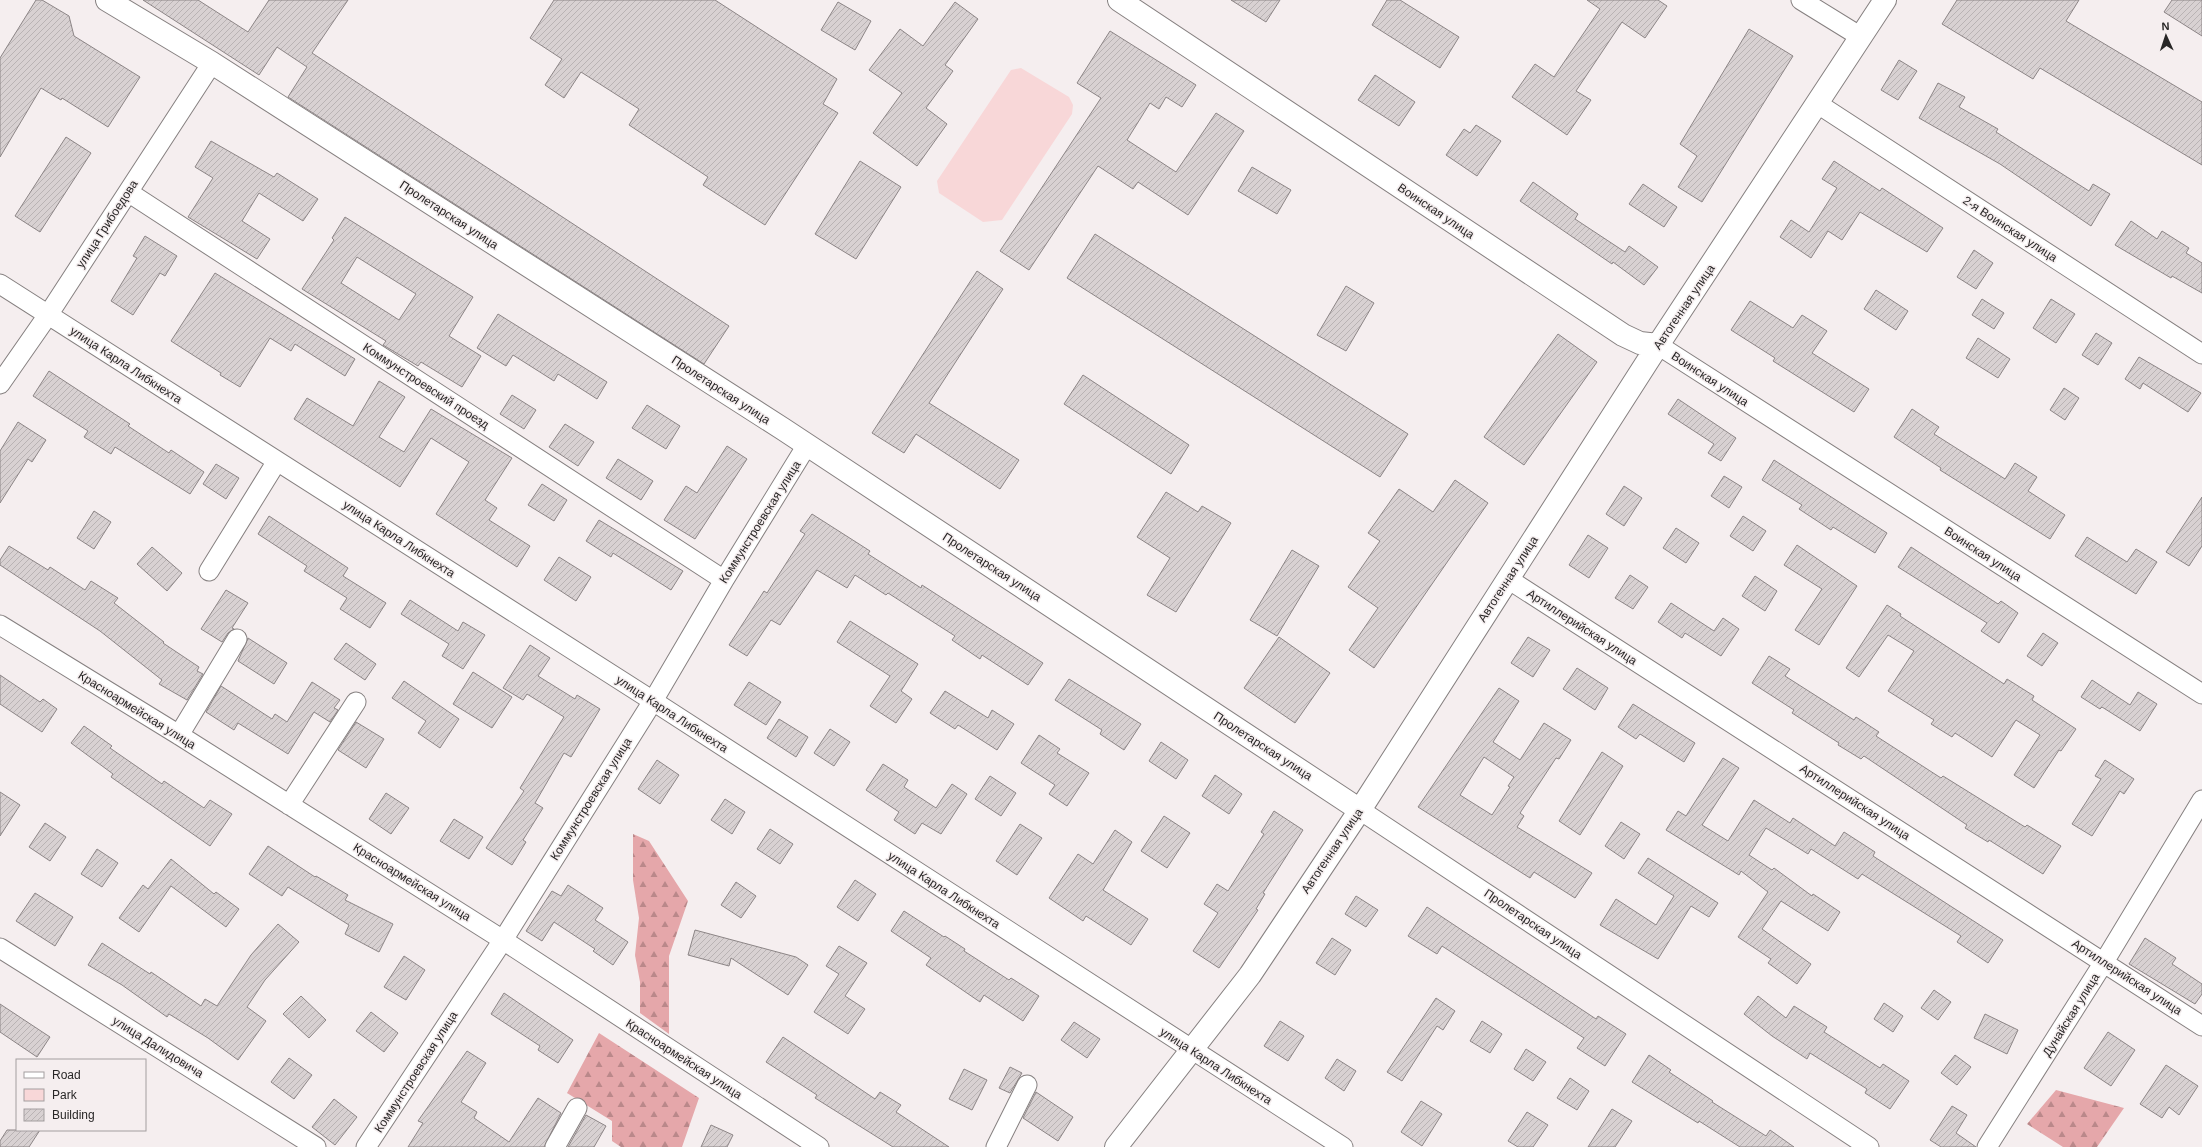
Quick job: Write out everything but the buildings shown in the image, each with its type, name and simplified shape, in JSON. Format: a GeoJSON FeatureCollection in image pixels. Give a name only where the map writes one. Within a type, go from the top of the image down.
{"type":"FeatureCollection","features":[{"type":"Feature","properties":{"kind":"street","name":"Пролетарская улица"},"geometry":{"type":"LineString","coordinates":[[108,0],[212,63],[807,445],[1869,1147]]}},
{"type":"Feature","properties":{"kind":"street","name":"Воинская улица"},"geometry":{"type":"LineString","coordinates":[[1119,0],[1623,335],[1640,343],[1658,345],[2202,694]]}},
{"type":"Feature","properties":{"kind":"street"},"geometry":{"type":"LineString","coordinates":[[1801,0],[1861,37]]}},
{"type":"Feature","properties":{"kind":"street","name":"Автогенная улица"},"geometry":{"type":"LineString","coordinates":[[1116,1147],[1250,975],[1360,810],[1658,345],[1885,0]]}},
{"type":"Feature","properties":{"kind":"street","name":"улица Грибоедова"},"geometry":{"type":"LineString","coordinates":[[0,384],[48,315],[212,63]]}},
{"type":"Feature","properties":{"kind":"street","name":"2-я Воинская улица"},"geometry":{"type":"LineString","coordinates":[[1818,104],[2202,354]]}},
{"type":"Feature","properties":{"kind":"street","name":"Коммунстроевский проезд"},"geometry":{"type":"LineString","coordinates":[[128,192],[724,580]]}},
{"type":"Feature","properties":{"kind":"street","name":"улица Карла Либкнехта"},"geometry":{"type":"LineString","coordinates":[[0,284],[653,701],[1342,1147]]}},
{"type":"Feature","properties":{"kind":"street","name":"Коммунстроевская улица"},"geometry":{"type":"LineString","coordinates":[[366,1147],[503,940],[653,701],[724,580],[807,445]]}},
{"type":"Feature","properties":{"kind":"street"},"geometry":{"type":"LineString","coordinates":[[209,571],[277,461]]}},
{"type":"Feature","properties":{"kind":"street","name":"Артиллерийская улица"},"geometry":{"type":"LineString","coordinates":[[1508,579],[2202,1026]]}},
{"type":"Feature","properties":{"kind":"street","name":"Красноармейская улица"},"geometry":{"type":"LineString","coordinates":[[0,625],[179,735],[503,940],[819,1147]]}},
{"type":"Feature","properties":{"kind":"street"},"geometry":{"type":"LineString","coordinates":[[179,735],[237,639]]}},
{"type":"Feature","properties":{"kind":"street"},"geometry":{"type":"LineString","coordinates":[[289,805],[356,702]]}},
{"type":"Feature","properties":{"kind":"street","name":"Дунайская улица"},"geometry":{"type":"LineString","coordinates":[[1987,1147],[2104,962],[2202,800]]}},
{"type":"Feature","properties":{"kind":"street","name":"улица Далидовича"},"geometry":{"type":"LineString","coordinates":[[0,948],[316,1147]]}},
{"type":"Feature","properties":{"kind":"street"},"geometry":{"type":"LineString","coordinates":[[996,1147],[1027,1085]]}},
{"type":"Feature","properties":{"kind":"street"},"geometry":{"type":"LineString","coordinates":[[555,1147],[578,1108]]}},
{"type":"Feature","properties":{"kind":"green space"},"geometry":{"type":"Polygon","coordinates":[[[1021,68],[1069,97],[1073,105],[1072,114],[1002,220],[983,222],[939,193],[937,181],[1011,70],[1021,68]]]}},
{"type":"Feature","properties":{"kind":"green space"},"geometry":{"type":"Polygon","coordinates":[[[633,834],[649,841],[688,901],[669,956],[669,1034],[640,1013],[640,982],[635,955],[639,918],[633,880],[633,834]]]}},
{"type":"Feature","properties":{"kind":"green space"},"geometry":{"type":"Polygon","coordinates":[[[599,1033],[699,1098],[682,1147],[621,1147],[612,1141],[612,1121],[567,1093],[599,1033]]]}},
{"type":"Feature","properties":{"kind":"green space"},"geometry":{"type":"Polygon","coordinates":[[[2056,1090],[2124,1108],[2097,1147],[2063,1147],[2027,1124],[2056,1090]]]}}]}
